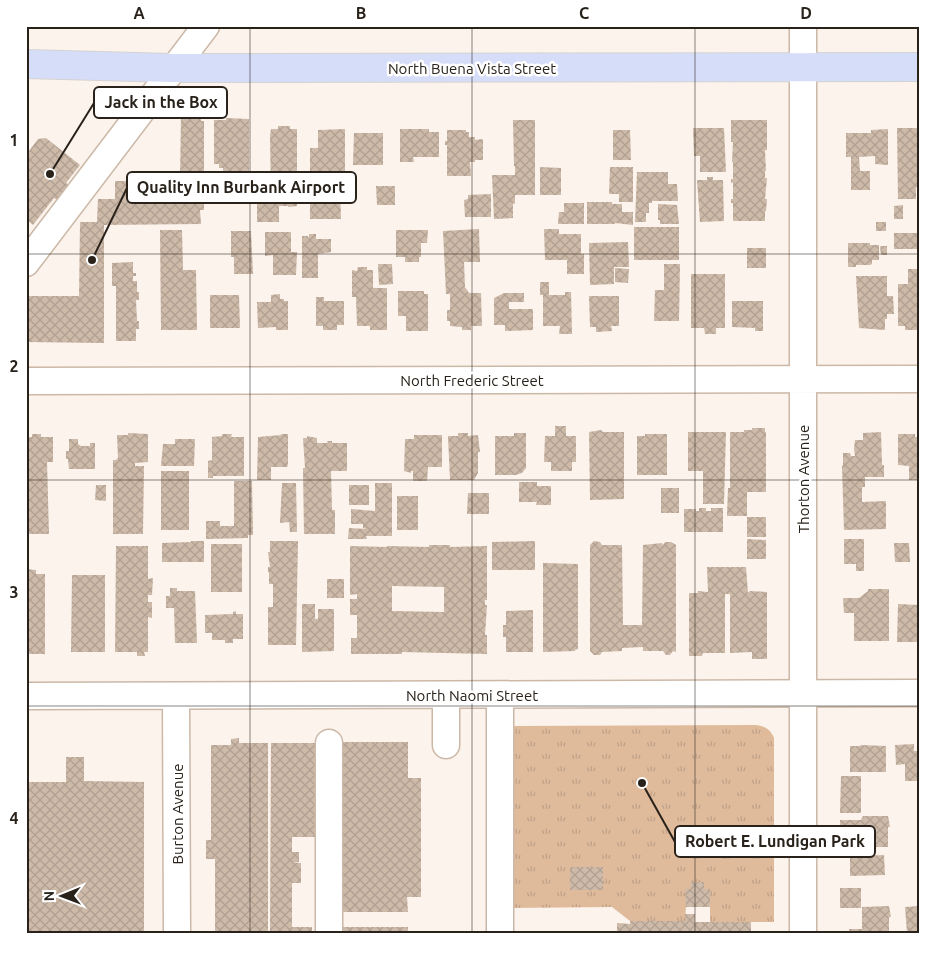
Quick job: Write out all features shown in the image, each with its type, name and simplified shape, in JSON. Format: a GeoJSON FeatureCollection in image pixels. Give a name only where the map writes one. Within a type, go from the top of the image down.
{"type":"FeatureCollection","features":[{"type":"Feature","properties":{"kind":"main road","name":"North Buena Vista Street"},"geometry":{"type":"LineString","coordinates":[[26,64],[173,68],[919,67]]}},
{"type":"Feature","properties":{"kind":"street"},"geometry":{"type":"LineString","coordinates":[[26,263],[206,26]]}},
{"type":"Feature","properties":{"kind":"street","name":"Thorton Avenue"},"geometry":{"type":"LineString","coordinates":[[803,26],[803,933]]}},
{"type":"Feature","properties":{"kind":"street","name":"North Frederic Street"},"geometry":{"type":"LineString","coordinates":[[26,381],[919,379]]}},
{"type":"Feature","properties":{"kind":"street","name":"North Naomi Street"},"geometry":{"type":"LineString","coordinates":[[26,696],[919,693]]}},
{"type":"Feature","properties":{"kind":"street"},"geometry":{"type":"LineString","coordinates":[[500,694],[504,884],[500,933]]}},
{"type":"Feature","properties":{"kind":"street"},"geometry":{"type":"LineString","coordinates":[[446,695],[446,745]]}},
{"type":"Feature","properties":{"kind":"street","name":"Burton Avenue"},"geometry":{"type":"LineString","coordinates":[[176,696],[177,933]]}},
{"type":"Feature","properties":{"kind":"street"},"geometry":{"type":"LineString","coordinates":[[329,743],[329,933]]}},
{"type":"Feature","properties":{"kind":"green space"},"geometry":{"type":"Polygon","coordinates":[[[755,725],[767,728],[774,738],[774,922],[710,922],[710,907],[686,907],[685,921],[630,921],[612,907],[510,908],[511,726],[755,725]]]}},
{"type":"Feature","properties":{"kind":"building"},"geometry":{"type":"Polygon","coordinates":[[[199,113],[201,121],[204,121],[204,210],[200,210],[201,224],[104,225],[104,343],[26,342],[26,296],[79,296],[80,222],[97,222],[98,199],[115,199],[115,181],[180,181],[181,114],[199,113]]]}},
{"type":"Feature","properties":{"kind":"building"},"geometry":{"type":"Polygon","coordinates":[[[226,118],[249,119],[249,179],[223,179],[223,168],[219,168],[219,164],[214,164],[214,120],[226,120],[226,118]]]}},
{"type":"Feature","properties":{"kind":"building"},"geometry":{"type":"Polygon","coordinates":[[[513,120],[535,120],[535,195],[515,195],[513,218],[494,219],[492,175],[515,175],[513,120]]]}},
{"type":"Feature","properties":{"kind":"building"},"geometry":{"type":"Polygon","coordinates":[[[731,120],[767,120],[765,199],[767,199],[765,221],[733,221],[733,203],[731,203],[731,199],[733,199],[733,182],[731,183],[731,179],[733,179],[733,142],[731,142],[731,120]]]}},
{"type":"Feature","properties":{"kind":"building"},"geometry":{"type":"Polygon","coordinates":[[[278,126],[290,126],[290,129],[297,129],[297,206],[279,206],[279,222],[257,222],[257,191],[268,191],[268,193],[271,193],[270,136],[271,129],[278,129],[278,126]]]}},
{"type":"Feature","properties":{"kind":"building"},"geometry":{"type":"Polygon","coordinates":[[[693,128],[724,128],[726,172],[700,172],[700,156],[694,156],[693,128]]]}},
{"type":"Feature","properties":{"kind":"building"},"geometry":{"type":"Polygon","coordinates":[[[897,128],[919,128],[919,187],[916,187],[916,199],[898,199],[897,128]]]}},
{"type":"Feature","properties":{"kind":"building"},"geometry":{"type":"Polygon","coordinates":[[[345,129],[345,187],[340,187],[341,219],[310,219],[310,148],[318,148],[318,130],[345,129]]]}},
{"type":"Feature","properties":{"kind":"building"},"geometry":{"type":"Polygon","coordinates":[[[400,129],[429,129],[429,132],[439,132],[439,157],[413,157],[414,162],[400,162],[400,129]]]}},
{"type":"Feature","properties":{"kind":"building"},"geometry":{"type":"Polygon","coordinates":[[[888,129],[888,165],[875,164],[875,156],[859,157],[860,171],[870,171],[870,190],[851,190],[851,157],[846,157],[846,133],[871,133],[871,130],[888,129]]]}},
{"type":"Feature","properties":{"kind":"building"},"geometry":{"type":"Polygon","coordinates":[[[447,130],[466,130],[466,132],[469,132],[469,137],[475,137],[475,140],[483,139],[483,160],[470,162],[471,176],[447,176],[447,145],[445,145],[445,141],[447,141],[447,130]]]}},
{"type":"Feature","properties":{"kind":"building"},"geometry":{"type":"Polygon","coordinates":[[[613,130],[630,130],[631,160],[613,160],[613,130]]]}},
{"type":"Feature","properties":{"kind":"building"},"geometry":{"type":"Polygon","coordinates":[[[354,133],[383,133],[383,165],[353,165],[354,133]]]}},
{"type":"Feature","properties":{"kind":"building"},"geometry":{"type":"Polygon","coordinates":[[[46,138],[80,165],[66,183],[69,185],[57,200],[54,198],[33,225],[26,219],[26,155],[38,139],[46,138]]]}},
{"type":"Feature","properties":{"kind":"building"},"geometry":{"type":"Polygon","coordinates":[[[540,167],[561,168],[561,195],[540,195],[540,167]]]}},
{"type":"Feature","properties":{"kind":"building"},"geometry":{"type":"Polygon","coordinates":[[[610,167],[633,167],[633,202],[619,202],[619,194],[609,194],[610,167]]]}},
{"type":"Feature","properties":{"kind":"building"},"geometry":{"type":"Polygon","coordinates":[[[637,172],[668,172],[668,184],[677,184],[678,201],[652,201],[652,203],[649,203],[649,213],[646,213],[646,222],[635,222],[637,172]]]}},
{"type":"Feature","properties":{"kind":"building"},"geometry":{"type":"Polygon","coordinates":[[[707,177],[713,177],[713,180],[723,180],[724,221],[700,222],[697,180],[707,180],[707,177]]]}},
{"type":"Feature","properties":{"kind":"building"},"geometry":{"type":"Polygon","coordinates":[[[376,186],[395,186],[395,205],[377,205],[376,186]]]}},
{"type":"Feature","properties":{"kind":"building"},"geometry":{"type":"Polygon","coordinates":[[[491,194],[491,217],[465,217],[464,200],[468,199],[468,195],[491,194]]]}},
{"type":"Feature","properties":{"kind":"building"},"geometry":{"type":"Polygon","coordinates":[[[587,202],[622,204],[622,212],[633,212],[633,225],[615,223],[587,224],[587,202]]]}},
{"type":"Feature","properties":{"kind":"building"},"geometry":{"type":"Polygon","coordinates":[[[564,203],[584,203],[584,224],[558,224],[559,212],[564,212],[564,203]]]}},
{"type":"Feature","properties":{"kind":"building"},"geometry":{"type":"Polygon","coordinates":[[[658,204],[677,205],[679,224],[660,224],[660,220],[658,220],[658,204]]]}},
{"type":"Feature","properties":{"kind":"building"},"geometry":{"type":"Polygon","coordinates":[[[903,205],[903,219],[894,219],[894,206],[903,205]]]}},
{"type":"Feature","properties":{"kind":"building"},"geometry":{"type":"Polygon","coordinates":[[[876,222],[886,222],[886,231],[876,231],[876,222]]]}},
{"type":"Feature","properties":{"kind":"building"},"geometry":{"type":"Polygon","coordinates":[[[634,227],[679,227],[679,260],[634,260],[634,227]]]}},
{"type":"Feature","properties":{"kind":"building"},"geometry":{"type":"Polygon","coordinates":[[[479,229],[480,262],[464,262],[465,287],[469,293],[481,293],[482,326],[471,326],[471,330],[462,330],[462,327],[450,326],[450,321],[447,321],[447,310],[450,310],[450,294],[446,294],[443,231],[479,229]]]}},
{"type":"Feature","properties":{"kind":"building"},"geometry":{"type":"Polygon","coordinates":[[[544,229],[559,229],[559,234],[581,234],[584,274],[567,274],[567,260],[545,260],[544,229]]]}},
{"type":"Feature","properties":{"kind":"building"},"geometry":{"type":"Polygon","coordinates":[[[160,230],[182,230],[183,270],[196,270],[197,330],[161,330],[160,230]]]}},
{"type":"Feature","properties":{"kind":"building"},"geometry":{"type":"Polygon","coordinates":[[[396,230],[428,230],[427,243],[421,243],[419,262],[405,262],[405,257],[396,257],[396,230]]]}},
{"type":"Feature","properties":{"kind":"building"},"geometry":{"type":"Polygon","coordinates":[[[231,231],[251,231],[253,274],[234,274],[234,257],[231,257],[231,231]]]}},
{"type":"Feature","properties":{"kind":"building"},"geometry":{"type":"Polygon","coordinates":[[[265,232],[291,232],[291,252],[297,252],[296,275],[273,275],[273,255],[265,256],[265,232]]]}},
{"type":"Feature","properties":{"kind":"building"},"geometry":{"type":"Polygon","coordinates":[[[894,233],[919,233],[919,249],[894,249],[894,233]]]}},
{"type":"Feature","properties":{"kind":"building"},"geometry":{"type":"Polygon","coordinates":[[[309,234],[316,234],[316,239],[331,239],[331,252],[318,254],[318,278],[302,278],[302,236],[308,236],[309,239],[309,234]]]}},
{"type":"Feature","properties":{"kind":"building"},"geometry":{"type":"Polygon","coordinates":[[[628,242],[629,267],[614,267],[614,284],[590,285],[589,243],[628,242]]]}},
{"type":"Feature","properties":{"kind":"building"},"geometry":{"type":"Polygon","coordinates":[[[848,243],[879,245],[879,260],[872,260],[870,265],[848,267],[848,243]]]}},
{"type":"Feature","properties":{"kind":"building"},"geometry":{"type":"Polygon","coordinates":[[[880,246],[887,246],[887,255],[881,255],[880,246]]]}},
{"type":"Feature","properties":{"kind":"building"},"geometry":{"type":"Polygon","coordinates":[[[747,248],[766,248],[766,268],[747,268],[747,248]]]}},
{"type":"Feature","properties":{"kind":"building"},"geometry":{"type":"Polygon","coordinates":[[[133,262],[133,273],[136,273],[136,276],[133,276],[133,281],[137,281],[137,292],[139,292],[139,300],[136,300],[139,329],[136,329],[136,341],[116,341],[116,286],[112,286],[112,263],[133,262]]]}},
{"type":"Feature","properties":{"kind":"building"},"geometry":{"type":"Polygon","coordinates":[[[378,264],[392,264],[393,284],[379,285],[378,264]]]}},
{"type":"Feature","properties":{"kind":"building"},"geometry":{"type":"Polygon","coordinates":[[[664,264],[680,264],[679,321],[654,321],[655,290],[664,290],[664,264]]]}},
{"type":"Feature","properties":{"kind":"building"},"geometry":{"type":"Polygon","coordinates":[[[358,267],[367,267],[367,270],[373,270],[373,288],[387,288],[387,330],[370,330],[370,326],[357,326],[356,297],[352,297],[352,270],[357,271],[358,267]]]}},
{"type":"Feature","properties":{"kind":"building"},"geometry":{"type":"Polygon","coordinates":[[[615,268],[629,269],[628,283],[615,282],[615,268]]]}},
{"type":"Feature","properties":{"kind":"building"},"geometry":{"type":"Polygon","coordinates":[[[908,269],[919,269],[919,330],[905,330],[905,326],[898,326],[898,284],[908,284],[908,269]]]}},
{"type":"Feature","properties":{"kind":"building"},"geometry":{"type":"Polygon","coordinates":[[[691,274],[725,274],[725,328],[716,328],[716,334],[705,334],[704,328],[691,328],[691,274]]]}},
{"type":"Feature","properties":{"kind":"building"},"geometry":{"type":"Polygon","coordinates":[[[856,276],[887,276],[887,296],[893,296],[894,314],[887,314],[885,330],[859,328],[856,276]]]}},
{"type":"Feature","properties":{"kind":"building"},"geometry":{"type":"Polygon","coordinates":[[[540,282],[549,282],[549,295],[565,295],[565,292],[571,292],[572,334],[559,334],[560,326],[543,326],[543,295],[540,295],[540,282]]]}},
{"type":"Feature","properties":{"kind":"building"},"geometry":{"type":"Polygon","coordinates":[[[398,291],[424,291],[424,294],[428,294],[428,331],[406,331],[406,316],[398,316],[398,291]]]}},
{"type":"Feature","properties":{"kind":"building"},"geometry":{"type":"Polygon","coordinates":[[[504,293],[524,293],[524,302],[509,302],[509,309],[533,309],[533,330],[505,331],[505,325],[494,325],[494,298],[504,293]]]}},
{"type":"Feature","properties":{"kind":"building"},"geometry":{"type":"Polygon","coordinates":[[[280,294],[280,299],[288,301],[288,330],[276,330],[276,327],[258,328],[257,302],[271,302],[271,295],[280,294]]]}},
{"type":"Feature","properties":{"kind":"building"},"geometry":{"type":"Polygon","coordinates":[[[210,295],[239,295],[240,328],[210,328],[210,295]]]}},
{"type":"Feature","properties":{"kind":"building"},"geometry":{"type":"Polygon","coordinates":[[[589,296],[619,296],[619,326],[611,326],[612,331],[596,332],[596,327],[590,327],[589,296]]]}},
{"type":"Feature","properties":{"kind":"building"},"geometry":{"type":"Polygon","coordinates":[[[316,297],[324,297],[324,301],[344,301],[344,325],[337,325],[337,330],[323,330],[323,326],[316,326],[316,297]]]}},
{"type":"Feature","properties":{"kind":"building"},"geometry":{"type":"Polygon","coordinates":[[[732,301],[763,301],[763,331],[755,331],[755,328],[732,327],[732,301]]]}},
{"type":"Feature","properties":{"kind":"building"},"geometry":{"type":"Polygon","coordinates":[[[555,426],[566,426],[566,436],[576,436],[576,462],[572,462],[572,471],[551,471],[551,462],[544,462],[545,436],[555,436],[555,426]]]}},
{"type":"Feature","properties":{"kind":"building"},"geometry":{"type":"Polygon","coordinates":[[[752,428],[765,428],[766,432],[766,492],[747,492],[747,516],[727,516],[728,488],[730,488],[730,432],[744,432],[744,430],[752,430],[752,428]]]}},
{"type":"Feature","properties":{"kind":"building"},"geometry":{"type":"Polygon","coordinates":[[[601,430],[603,432],[624,432],[624,499],[590,500],[589,432],[601,430]]]}},
{"type":"Feature","properties":{"kind":"building"},"geometry":{"type":"Polygon","coordinates":[[[688,432],[726,432],[724,504],[703,504],[703,471],[688,471],[688,432]]]}},
{"type":"Feature","properties":{"kind":"building"},"geometry":{"type":"Polygon","coordinates":[[[881,432],[884,477],[865,477],[865,487],[862,487],[862,502],[886,501],[886,529],[844,530],[843,453],[850,453],[851,456],[855,456],[855,440],[863,440],[863,433],[881,432]]]}},
{"type":"Feature","properties":{"kind":"building"},"geometry":{"type":"Polygon","coordinates":[[[128,433],[148,434],[148,462],[135,463],[135,466],[144,466],[143,534],[113,534],[113,460],[118,458],[117,435],[128,435],[128,433]]]}},
{"type":"Feature","properties":{"kind":"building"},"geometry":{"type":"Polygon","coordinates":[[[458,433],[468,433],[468,436],[478,435],[480,452],[478,452],[478,473],[474,480],[450,480],[448,436],[458,436],[458,433]]]}},
{"type":"Feature","properties":{"kind":"building"},"geometry":{"type":"Polygon","coordinates":[[[514,433],[526,433],[526,468],[522,473],[516,475],[495,475],[495,436],[514,436],[514,433]]]}},
{"type":"Feature","properties":{"kind":"building"},"geometry":{"type":"Polygon","coordinates":[[[32,434],[41,434],[41,437],[53,437],[53,462],[47,462],[49,534],[26,534],[26,437],[32,437],[32,434]]]}},
{"type":"Feature","properties":{"kind":"building"},"geometry":{"type":"Polygon","coordinates":[[[222,434],[232,434],[231,437],[244,437],[244,476],[213,476],[213,478],[208,478],[208,461],[212,460],[212,437],[222,436],[222,434]]]}},
{"type":"Feature","properties":{"kind":"building"},"geometry":{"type":"Polygon","coordinates":[[[288,434],[287,467],[271,467],[271,480],[257,480],[258,437],[288,434]]]}},
{"type":"Feature","properties":{"kind":"building"},"geometry":{"type":"Polygon","coordinates":[[[645,434],[667,434],[667,475],[637,475],[637,436],[645,436],[645,434]]]}},
{"type":"Feature","properties":{"kind":"building"},"geometry":{"type":"Polygon","coordinates":[[[898,434],[915,434],[915,437],[919,437],[919,480],[909,480],[909,466],[898,465],[898,434]]]}},
{"type":"Feature","properties":{"kind":"building"},"geometry":{"type":"Polygon","coordinates":[[[414,435],[442,435],[442,467],[428,467],[427,481],[413,481],[413,471],[411,473],[404,471],[405,439],[414,439],[414,435]]]}},
{"type":"Feature","properties":{"kind":"building"},"geometry":{"type":"Polygon","coordinates":[[[307,436],[317,438],[317,443],[332,441],[332,443],[347,443],[347,471],[331,471],[332,510],[335,510],[335,534],[304,534],[303,468],[305,468],[303,438],[307,438],[307,436]]]}},
{"type":"Feature","properties":{"kind":"building"},"geometry":{"type":"Polygon","coordinates":[[[69,439],[78,439],[78,444],[81,446],[90,446],[90,443],[95,443],[95,469],[69,469],[66,451],[69,451],[69,439]]]}},
{"type":"Feature","properties":{"kind":"building"},"geometry":{"type":"Polygon","coordinates":[[[175,439],[195,439],[194,466],[161,466],[163,444],[175,444],[175,439]]]}},
{"type":"Feature","properties":{"kind":"building"},"geometry":{"type":"Polygon","coordinates":[[[161,471],[189,471],[189,530],[161,530],[161,471]]]}},
{"type":"Feature","properties":{"kind":"building"},"geometry":{"type":"Polygon","coordinates":[[[234,481],[252,481],[253,535],[248,535],[248,538],[206,539],[206,521],[220,521],[220,526],[234,526],[234,481]]]}},
{"type":"Feature","properties":{"kind":"building"},"geometry":{"type":"Polygon","coordinates":[[[519,482],[537,482],[537,486],[551,486],[551,505],[536,505],[537,502],[519,502],[519,482]]]}},
{"type":"Feature","properties":{"kind":"building"},"geometry":{"type":"Polygon","coordinates":[[[282,483],[296,483],[297,532],[290,532],[289,522],[280,523],[282,483]]]}},
{"type":"Feature","properties":{"kind":"building"},"geometry":{"type":"Polygon","coordinates":[[[375,483],[392,483],[392,536],[366,536],[367,539],[348,539],[349,528],[367,529],[363,528],[363,524],[351,524],[351,509],[375,511],[375,483]]]}},
{"type":"Feature","properties":{"kind":"building"},"geometry":{"type":"Polygon","coordinates":[[[96,485],[106,485],[106,501],[95,500],[96,485]]]}},
{"type":"Feature","properties":{"kind":"building"},"geometry":{"type":"Polygon","coordinates":[[[349,485],[369,485],[369,505],[349,505],[349,485]]]}},
{"type":"Feature","properties":{"kind":"building"},"geometry":{"type":"Polygon","coordinates":[[[661,488],[679,488],[679,513],[661,513],[661,488]]]}},
{"type":"Feature","properties":{"kind":"building"},"geometry":{"type":"Polygon","coordinates":[[[468,493],[489,493],[489,514],[467,514],[468,493]]]}},
{"type":"Feature","properties":{"kind":"building"},"geometry":{"type":"Polygon","coordinates":[[[397,496],[418,496],[418,530],[397,530],[397,496]]]}},
{"type":"Feature","properties":{"kind":"building"},"geometry":{"type":"Polygon","coordinates":[[[699,508],[706,508],[706,511],[711,511],[711,508],[723,508],[723,532],[684,532],[684,509],[696,509],[696,511],[699,511],[699,508]]]}},
{"type":"Feature","properties":{"kind":"building"},"geometry":{"type":"Polygon","coordinates":[[[747,517],[766,517],[766,537],[747,537],[747,517]]]}},
{"type":"Feature","properties":{"kind":"building"},"geometry":{"type":"Polygon","coordinates":[[[747,539],[766,540],[766,559],[747,559],[747,539]]]}},
{"type":"Feature","properties":{"kind":"building"},"geometry":{"type":"Polygon","coordinates":[[[844,539],[864,539],[864,571],[856,571],[856,564],[844,564],[844,539]]]}},
{"type":"Feature","properties":{"kind":"building"},"geometry":{"type":"Polygon","coordinates":[[[204,541],[204,562],[162,562],[162,543],[204,541]]]}},
{"type":"Feature","properties":{"kind":"building"},"geometry":{"type":"Polygon","coordinates":[[[270,541],[298,541],[296,645],[268,645],[268,607],[273,607],[273,584],[269,584],[268,572],[268,567],[270,567],[268,552],[270,552],[270,541]]]}},
{"type":"Feature","properties":{"kind":"building"},"geometry":{"type":"Polygon","coordinates":[[[535,541],[535,570],[492,570],[492,542],[535,541]]]}},
{"type":"Feature","properties":{"kind":"building"},"geometry":{"type":"Polygon","coordinates":[[[594,541],[600,542],[602,545],[622,545],[623,625],[642,625],[643,545],[662,543],[663,545],[665,542],[671,542],[676,545],[676,652],[673,651],[670,655],[666,655],[663,651],[643,651],[643,647],[622,648],[622,651],[602,652],[600,655],[594,655],[590,651],[590,545],[594,541]]]}},
{"type":"Feature","properties":{"kind":"building"},"geometry":{"type":"Polygon","coordinates":[[[894,543],[909,543],[910,562],[895,562],[894,543]]]}},
{"type":"Feature","properties":{"kind":"building"},"geometry":{"type":"Polygon","coordinates":[[[211,544],[242,544],[242,592],[211,592],[211,544]]]}},
{"type":"Feature","properties":{"kind":"building"},"geometry":{"type":"Polygon","coordinates":[[[429,545],[450,545],[450,547],[487,546],[485,635],[487,635],[487,654],[402,652],[402,654],[351,654],[351,638],[357,638],[357,615],[350,615],[350,599],[357,599],[357,594],[350,595],[350,546],[429,547],[429,545]],[[392,586],[392,611],[444,612],[444,587],[392,586]]]}},
{"type":"Feature","properties":{"kind":"building"},"geometry":{"type":"Polygon","coordinates":[[[116,546],[148,546],[148,579],[153,578],[152,595],[148,595],[148,602],[152,602],[152,618],[148,617],[148,652],[144,652],[145,656],[137,656],[137,652],[115,652],[116,546]]]}},
{"type":"Feature","properties":{"kind":"building"},"geometry":{"type":"Polygon","coordinates":[[[543,563],[578,564],[578,649],[575,651],[543,652],[543,563]]]}},
{"type":"Feature","properties":{"kind":"building"},"geometry":{"type":"Polygon","coordinates":[[[707,567],[746,567],[748,593],[750,591],[767,592],[767,659],[752,659],[752,652],[730,653],[730,594],[725,594],[725,653],[703,653],[702,656],[689,656],[689,593],[698,593],[698,591],[708,592],[707,567]]]}},
{"type":"Feature","properties":{"kind":"building"},"geometry":{"type":"Polygon","coordinates":[[[26,569],[36,570],[36,574],[45,574],[45,654],[26,654],[26,569]]]}},
{"type":"Feature","properties":{"kind":"building"},"geometry":{"type":"Polygon","coordinates":[[[72,575],[105,575],[105,652],[71,652],[72,575]]]}},
{"type":"Feature","properties":{"kind":"building"},"geometry":{"type":"Polygon","coordinates":[[[327,579],[344,579],[344,598],[327,598],[327,579]]]}},
{"type":"Feature","properties":{"kind":"building"},"geometry":{"type":"Polygon","coordinates":[[[170,588],[177,588],[177,591],[195,591],[197,643],[175,643],[174,608],[166,608],[166,596],[170,596],[170,588]]]}},
{"type":"Feature","properties":{"kind":"building"},"geometry":{"type":"Polygon","coordinates":[[[868,589],[889,589],[889,641],[854,641],[854,613],[844,613],[843,598],[859,598],[868,589]]]}},
{"type":"Feature","properties":{"kind":"building"},"geometry":{"type":"Polygon","coordinates":[[[302,604],[315,604],[315,619],[318,619],[318,609],[334,609],[334,651],[302,652],[302,604]]]}},
{"type":"Feature","properties":{"kind":"building"},"geometry":{"type":"Polygon","coordinates":[[[898,604],[919,605],[919,642],[897,642],[898,604]]]}},
{"type":"Feature","properties":{"kind":"building"},"geometry":{"type":"Polygon","coordinates":[[[533,610],[533,652],[506,652],[506,637],[503,637],[503,625],[506,625],[506,611],[533,610]]]}},
{"type":"Feature","properties":{"kind":"building"},"geometry":{"type":"Polygon","coordinates":[[[236,611],[236,614],[243,614],[243,639],[233,639],[233,643],[225,643],[225,640],[212,640],[212,633],[205,633],[205,615],[233,614],[236,611]]]}},
{"type":"Feature","properties":{"kind":"building"},"geometry":{"type":"Polygon","coordinates":[[[239,738],[239,743],[268,743],[268,933],[215,933],[215,859],[206,859],[206,840],[211,840],[211,745],[231,745],[231,739],[239,738]]]}},
{"type":"Feature","properties":{"kind":"building"},"geometry":{"type":"Polygon","coordinates":[[[341,742],[408,742],[408,778],[421,778],[421,897],[407,897],[408,912],[341,912],[341,742]]]}},
{"type":"Feature","properties":{"kind":"building"},"geometry":{"type":"Polygon","coordinates":[[[271,743],[318,743],[318,837],[292,837],[292,852],[299,852],[299,862],[293,863],[301,863],[301,883],[292,883],[292,927],[312,927],[312,933],[270,933],[271,743]]]}},
{"type":"Feature","properties":{"kind":"building"},"geometry":{"type":"Polygon","coordinates":[[[914,744],[914,751],[919,751],[919,781],[905,781],[905,764],[896,765],[895,745],[914,744]]]}},
{"type":"Feature","properties":{"kind":"building"},"geometry":{"type":"Polygon","coordinates":[[[850,746],[886,746],[886,772],[850,772],[850,746]]]}},
{"type":"Feature","properties":{"kind":"building"},"geometry":{"type":"Polygon","coordinates":[[[66,757],[84,757],[84,781],[144,782],[144,933],[26,933],[26,782],[66,782],[66,757]]]}},
{"type":"Feature","properties":{"kind":"building"},"geometry":{"type":"Polygon","coordinates":[[[841,776],[861,776],[861,813],[840,813],[841,776]]]}},
{"type":"Feature","properties":{"kind":"building"},"geometry":{"type":"Polygon","coordinates":[[[863,816],[888,816],[890,827],[888,827],[888,847],[863,847],[860,846],[860,843],[840,843],[838,828],[840,828],[840,820],[861,820],[863,816]]]}},
{"type":"Feature","properties":{"kind":"building"},"geometry":{"type":"Polygon","coordinates":[[[884,855],[885,875],[850,876],[850,856],[884,855]]]}},
{"type":"Feature","properties":{"kind":"building"},"geometry":{"type":"Polygon","coordinates":[[[570,867],[603,867],[603,890],[570,890],[570,867]]]}},
{"type":"Feature","properties":{"kind":"building"},"geometry":{"type":"Polygon","coordinates":[[[691,882],[704,882],[704,889],[710,889],[710,907],[686,907],[685,889],[691,889],[691,882]]]}},
{"type":"Feature","properties":{"kind":"building"},"geometry":{"type":"Polygon","coordinates":[[[840,888],[861,888],[861,908],[840,908],[840,888]]]}},
{"type":"Feature","properties":{"kind":"building"},"geometry":{"type":"Polygon","coordinates":[[[889,906],[891,917],[889,917],[889,932],[850,933],[849,929],[862,929],[862,907],[889,906]]]}},
{"type":"Feature","properties":{"kind":"building"},"geometry":{"type":"Polygon","coordinates":[[[919,906],[919,933],[907,933],[905,907],[919,906]]]}},
{"type":"Feature","properties":{"kind":"building"},"geometry":{"type":"Polygon","coordinates":[[[685,914],[695,914],[695,922],[751,922],[751,933],[617,933],[617,923],[630,924],[630,921],[685,921],[685,914]]]}},
{"type":"Feature","properties":{"kind":"building"},"geometry":{"type":"Polygon","coordinates":[[[341,927],[408,927],[408,933],[341,933],[341,927]]]}},
{"type":"Feature","properties":{"kind":"place","name":"Jack in the Box"},"geometry":{"type":"Point","coordinates":[50,174]}},
{"type":"Feature","properties":{"kind":"place","name":"Quality Inn Burbank Airport"},"geometry":{"type":"Point","coordinates":[92,260]}},
{"type":"Feature","properties":{"kind":"place","name":"Robert E. Lundigan Park"},"geometry":{"type":"Point","coordinates":[642,783]}}]}
